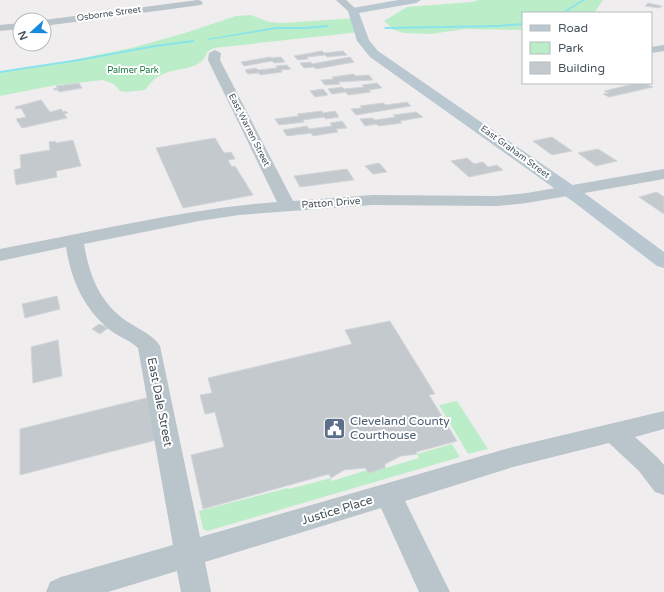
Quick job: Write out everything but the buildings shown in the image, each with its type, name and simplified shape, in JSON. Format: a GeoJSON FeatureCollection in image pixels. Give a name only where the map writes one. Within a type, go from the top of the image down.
{"type":"FeatureCollection","features":[{"type":"Feature","properties":{"kind":"street"},"geometry":{"type":"LineString","coordinates":[[341,0],[353,11],[416,0]]}},
{"type":"Feature","properties":{"kind":"street","name":"Osborne Street"},"geometry":{"type":"LineString","coordinates":[[52,22],[182,2],[198,3]]}},
{"type":"Feature","properties":{"kind":"street","name":"East Graham Street"},"geometry":{"type":"LineString","coordinates":[[353,11],[365,44],[388,64],[484,129],[570,191],[664,262]]}},
{"type":"Feature","properties":{"kind":"street"},"geometry":{"type":"LineString","coordinates":[[0,28],[12,27]]}},
{"type":"Feature","properties":{"kind":"street"},"geometry":{"type":"LineString","coordinates":[[652,50],[664,48]]}},
{"type":"Feature","properties":{"kind":"street","name":"East Warren Street"},"geometry":{"type":"LineString","coordinates":[[215,53],[214,60],[287,206]]}},
{"type":"Feature","properties":{"kind":"street","name":"Patton Drive"},"geometry":{"type":"LineString","coordinates":[[0,255],[199,216],[239,210],[372,200],[497,200],[527,198],[664,174]]}},
{"type":"Feature","properties":{"kind":"street","name":"East Dale Street"},"geometry":{"type":"LineString","coordinates":[[74,241],[80,274],[97,305],[106,316],[140,337],[149,346],[196,592]]}},
{"type":"Feature","properties":{"kind":"street","name":"Justice Place"},"geometry":{"type":"LineString","coordinates":[[61,592],[513,457],[664,420]]}},
{"type":"Feature","properties":{"kind":"street"},"geometry":{"type":"LineString","coordinates":[[614,433],[648,464],[664,484]]}},
{"type":"Feature","properties":{"kind":"street"},"geometry":{"type":"LineString","coordinates":[[388,494],[435,592]]}},
{"type":"Feature","properties":{"kind":"green space"},"geometry":{"type":"Polygon","coordinates":[[[479,0],[603,0],[595,12],[522,12],[522,30],[465,29],[431,34],[404,33],[394,30],[384,21],[407,7],[471,2],[479,0]]]}},
{"type":"Feature","properties":{"kind":"green space","name":"Palmer Park"},"geometry":{"type":"Polygon","coordinates":[[[251,15],[269,22],[282,23],[356,18],[360,32],[214,48],[207,52],[204,58],[194,66],[167,72],[154,79],[145,90],[126,92],[120,91],[114,84],[103,80],[56,85],[0,96],[0,72],[64,62],[131,48],[185,33],[236,16],[251,15]]]}},
{"type":"Feature","properties":{"kind":"green space"},"geometry":{"type":"Polygon","coordinates":[[[457,401],[488,449],[468,454],[439,405],[457,401]]]}},
{"type":"Feature","properties":{"kind":"green space"},"geometry":{"type":"Polygon","coordinates":[[[452,444],[460,457],[211,530],[206,531],[203,528],[199,511],[331,478],[332,481],[367,470],[369,473],[419,458],[417,454],[452,444]]]}},
{"type":"Feature","properties":{"kind":"waterway"},"geometry":{"type":"LineString","coordinates":[[564,12],[584,0]]}},
{"type":"Feature","properties":{"kind":"waterway"},"geometry":{"type":"LineString","coordinates":[[385,28],[498,26],[522,24]]}},
{"type":"Feature","properties":{"kind":"waterway"},"geometry":{"type":"LineString","coordinates":[[208,39],[276,28],[328,26]]}},
{"type":"Feature","properties":{"kind":"waterway"},"geometry":{"type":"LineString","coordinates":[[0,72],[193,41]]}},
{"type":"Feature","properties":{"kind":"place","name":"Cleveland County Courthouse"},"geometry":{"type":"Point","coordinates":[334,428]}}]}
